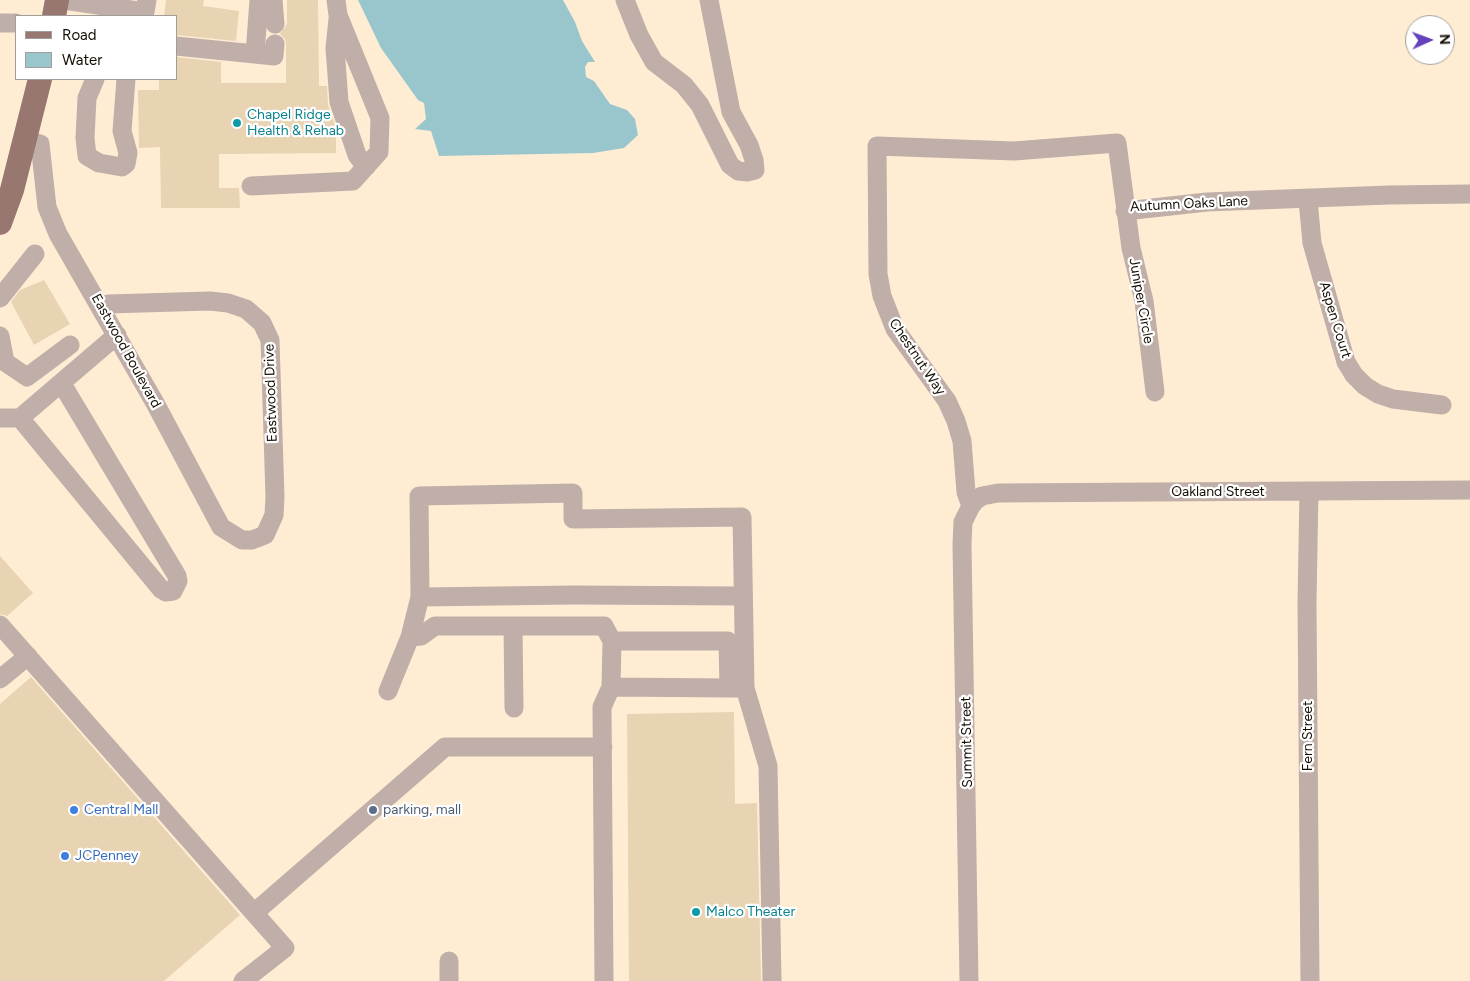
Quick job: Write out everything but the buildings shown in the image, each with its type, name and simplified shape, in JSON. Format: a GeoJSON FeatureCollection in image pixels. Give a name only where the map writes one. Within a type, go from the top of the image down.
{"type":"FeatureCollection","features":[{"type":"Feature","properties":{"kind":"main road"},"geometry":{"type":"LineString","coordinates":[[54,15],[57,0]]}},
{"type":"Feature","properties":{"kind":"main road"},"geometry":{"type":"LineString","coordinates":[[0,223],[12,190],[40,80]]}},
{"type":"Feature","properties":{"kind":"street"},"geometry":{"type":"LineString","coordinates":[[64,0],[146,6]]}},
{"type":"Feature","properties":{"kind":"street"},"geometry":{"type":"LineString","coordinates":[[255,54],[259,0]]}},
{"type":"Feature","properties":{"kind":"street"},"geometry":{"type":"LineString","coordinates":[[273,0],[274,24]]}},
{"type":"Feature","properties":{"kind":"street"},"geometry":{"type":"LineString","coordinates":[[625,0],[639,35],[654,62],[684,85],[700,105],[730,165],[738,171],[748,172],[755,170],[754,160],[749,145],[731,112],[717,51],[709,0]]}},
{"type":"Feature","properties":{"kind":"street"},"geometry":{"type":"LineString","coordinates":[[251,186],[353,181],[379,152],[380,118],[337,8]]}},
{"type":"Feature","properties":{"kind":"street"},"geometry":{"type":"LineString","coordinates":[[337,8],[335,48],[339,102],[357,155],[366,167]]}},
{"type":"Feature","properties":{"kind":"street"},"geometry":{"type":"LineString","coordinates":[[0,23],[15,23]]}},
{"type":"Feature","properties":{"kind":"street"},"geometry":{"type":"LineString","coordinates":[[178,46],[274,56],[275,44]]}},
{"type":"Feature","properties":{"kind":"street"},"geometry":{"type":"LineString","coordinates":[[95,80],[87,98],[85,138],[87,156],[99,163],[122,168],[126,164],[128,153],[122,131],[126,80]]}},
{"type":"Feature","properties":{"kind":"street","name":"Eastwood Boulevard"},"geometry":{"type":"LineString","coordinates":[[25,140],[40,144],[45,196],[51,218],[221,526],[242,540],[261,538]]}},
{"type":"Feature","properties":{"kind":"street","name":"Autumn Oaks Lane"},"geometry":{"type":"LineString","coordinates":[[877,146],[1014,151],[1117,143],[1125,211],[1207,202],[1470,194]]}},
{"type":"Feature","properties":{"kind":"street","name":"Chestnut Way"},"geometry":{"type":"LineString","coordinates":[[877,146],[878,274],[882,296],[896,329],[947,401],[956,420],[962,441],[966,492],[971,506]]}},
{"type":"Feature","properties":{"kind":"street","name":"Aspen Court"},"geometry":{"type":"LineString","coordinates":[[1308,200],[1312,243],[1346,362],[1354,375],[1365,386],[1378,394],[1393,399],[1442,405]]}},
{"type":"Feature","properties":{"kind":"street","name":"Juniper Circle"},"geometry":{"type":"LineString","coordinates":[[1125,211],[1131,248],[1144,300],[1155,392]]}},
{"type":"Feature","properties":{"kind":"street"},"geometry":{"type":"LineString","coordinates":[[0,298],[35,254]]}},
{"type":"Feature","properties":{"kind":"street","name":"Eastwood Drive"},"geometry":{"type":"LineString","coordinates":[[102,308],[108,304],[228,303],[246,309],[262,323],[270,340],[275,497],[274,514],[270,526],[261,538]]}},
{"type":"Feature","properties":{"kind":"street"},"geometry":{"type":"LineString","coordinates":[[0,336],[5,362],[27,377],[70,345]]}},
{"type":"Feature","properties":{"kind":"street"},"geometry":{"type":"LineString","coordinates":[[0,418],[20,418],[117,336]]}},
{"type":"Feature","properties":{"kind":"street"},"geometry":{"type":"LineString","coordinates":[[20,418],[161,589],[166,592],[173,591],[178,581],[177,576],[62,384]]}},
{"type":"Feature","properties":{"kind":"street","name":"Oakland Street"},"geometry":{"type":"LineString","coordinates":[[971,506],[982,496],[998,493],[1470,490]]}},
{"type":"Feature","properties":{"kind":"street","name":"Fern Street"},"geometry":{"type":"LineString","coordinates":[[1309,492],[1307,613],[1310,981]]}},
{"type":"Feature","properties":{"kind":"street"},"geometry":{"type":"LineString","coordinates":[[388,691],[410,637],[420,598],[419,496],[573,493],[573,518],[742,517],[743,596],[737,688]]}},
{"type":"Feature","properties":{"kind":"street","name":"Summit Street"},"geometry":{"type":"LineString","coordinates":[[970,981],[962,544],[964,522],[971,506]]}},
{"type":"Feature","properties":{"kind":"street"},"geometry":{"type":"LineString","coordinates":[[420,598],[574,595],[743,596]]}},
{"type":"Feature","properties":{"kind":"street"},"geometry":{"type":"LineString","coordinates":[[0,625],[286,948],[244,981]]}},
{"type":"Feature","properties":{"kind":"street"},"geometry":{"type":"LineString","coordinates":[[410,637],[420,636],[435,626],[604,626],[612,641],[611,686],[602,707],[604,981]]}},
{"type":"Feature","properties":{"kind":"street"},"geometry":{"type":"LineString","coordinates":[[513,626],[514,708]]}},
{"type":"Feature","properties":{"kind":"street"},"geometry":{"type":"LineString","coordinates":[[612,641],[728,641],[737,688],[768,766],[772,981]]}},
{"type":"Feature","properties":{"kind":"street"},"geometry":{"type":"LineString","coordinates":[[0,679],[28,656]]}},
{"type":"Feature","properties":{"kind":"street"},"geometry":{"type":"LineString","coordinates":[[611,686],[737,688]]}},
{"type":"Feature","properties":{"kind":"street"},"geometry":{"type":"LineString","coordinates":[[254,913],[445,747],[602,747]]}},
{"type":"Feature","properties":{"kind":"street"},"geometry":{"type":"LineString","coordinates":[[448,961],[448,981]]}},
{"type":"Feature","properties":{"kind":"water"},"geometry":{"type":"Polygon","coordinates":[[[358,0],[563,0],[575,22],[582,41],[595,62],[588,62],[585,67],[586,77],[594,81],[610,104],[627,110],[635,119],[638,135],[624,148],[593,153],[439,156],[431,131],[415,129],[426,119],[424,103],[418,100],[381,48],[358,0]]]}},
{"type":"Feature","properties":{"kind":"place","name":"Chapel Ridge Health & Rehab"},"geometry":{"type":"Point","coordinates":[237,123]}},
{"type":"Feature","properties":{"kind":"place","name":"Central Mall"},"geometry":{"type":"Point","coordinates":[74,810]}},
{"type":"Feature","properties":{"kind":"place","name":"parking, mall"},"geometry":{"type":"Point","coordinates":[373,810]}},
{"type":"Feature","properties":{"kind":"place","name":"JCPenney"},"geometry":{"type":"Point","coordinates":[65,856]}},
{"type":"Feature","properties":{"kind":"place","name":"Malco Theater"},"geometry":{"type":"Point","coordinates":[696,912]}}]}
